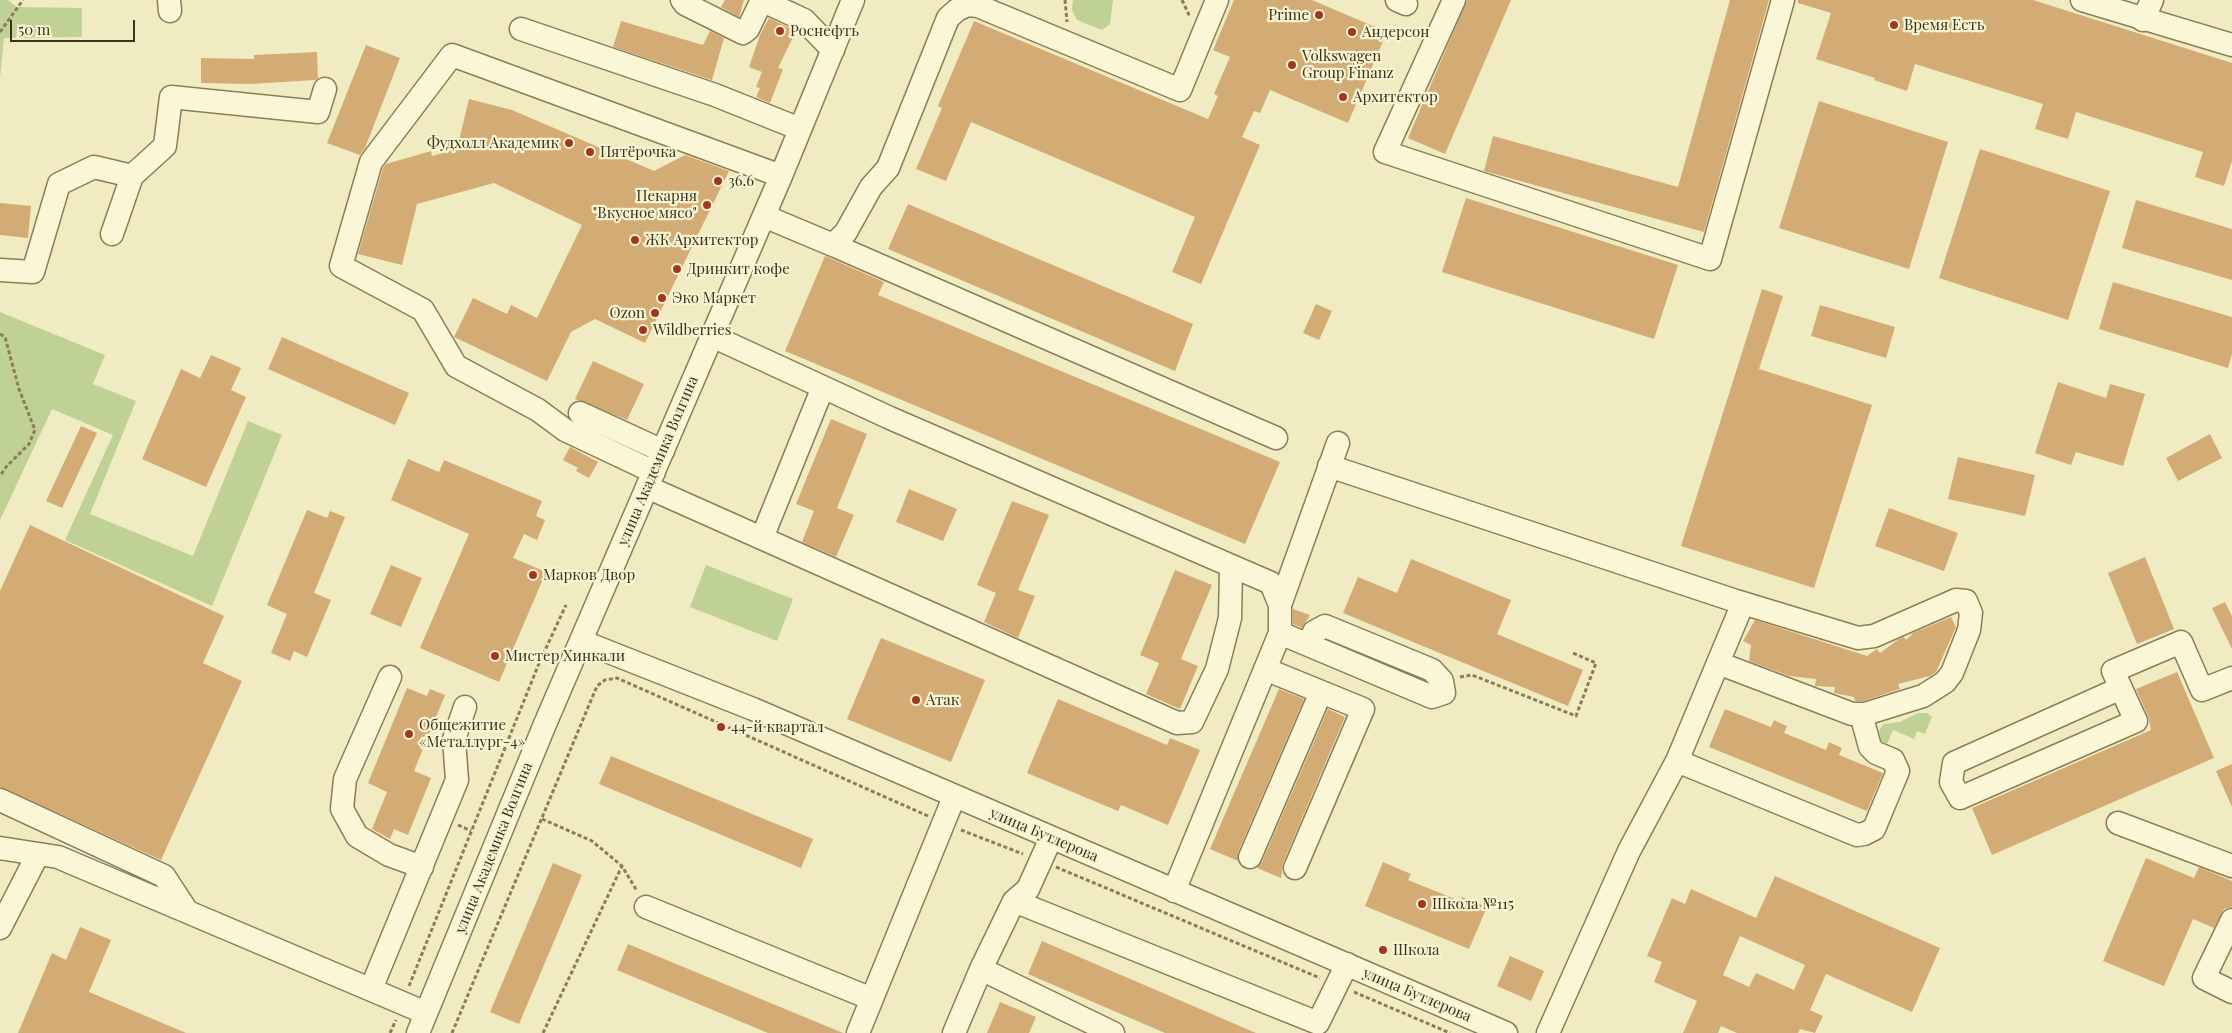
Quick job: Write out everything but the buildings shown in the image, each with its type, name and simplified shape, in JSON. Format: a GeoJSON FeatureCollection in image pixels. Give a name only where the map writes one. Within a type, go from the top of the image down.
{"type":"FeatureCollection","features":[{"type":"Feature","properties":{"kind":"street"},"geometry":{"type":"LineString","coordinates":[[682,0],[693,8],[743,33],[748,29],[762,0],[804,20],[833,50]]}},
{"type":"Feature","properties":{"kind":"street","name":"улица Академика Волгина"},"geometry":{"type":"LineString","coordinates":[[422,1023],[581,641],[781,176],[853,0]]}},
{"type":"Feature","properties":{"kind":"street"},"geometry":{"type":"LineString","coordinates":[[833,245],[846,232],[871,187],[888,168],[948,18],[957,10],[967,5],[978,6],[1180,90],[1217,0]]}},
{"type":"Feature","properties":{"kind":"street"},"geometry":{"type":"LineString","coordinates":[[1454,0],[1384,152],[1710,259],[1783,0]]}},
{"type":"Feature","properties":{"kind":"street"},"geometry":{"type":"LineString","coordinates":[[2082,0],[2147,10],[2232,45]]}},
{"type":"Feature","properties":{"kind":"street"},"geometry":{"type":"LineString","coordinates":[[521,29],[715,95],[800,129]]}},
{"type":"Feature","properties":{"kind":"street"},"geometry":{"type":"LineString","coordinates":[[781,176],[452,55],[371,162],[340,266],[423,310],[456,366],[538,410],[565,430],[651,479],[762,538],[1178,723],[1192,722],[1217,669],[1230,618],[1231,567]]}},
{"type":"Feature","properties":{"kind":"street"},"geometry":{"type":"LineString","coordinates":[[112,234],[132,176],[165,146],[171,97],[318,112],[325,89]]}},
{"type":"Feature","properties":{"kind":"street"},"geometry":{"type":"LineString","coordinates":[[0,270],[33,272],[59,184],[94,167],[132,176]]}},
{"type":"Feature","properties":{"kind":"street"},"geometry":{"type":"LineString","coordinates":[[764,216],[1276,438]]}},
{"type":"Feature","properties":{"kind":"street"},"geometry":{"type":"LineString","coordinates":[[712,336],[1231,567],[1248,572],[1271,583],[1280,605]]}},
{"type":"Feature","properties":{"kind":"street"},"geometry":{"type":"LineString","coordinates":[[762,538],[823,387]]}},
{"type":"Feature","properties":{"kind":"street"},"geometry":{"type":"LineString","coordinates":[[580,413],[663,451]]}},
{"type":"Feature","properties":{"kind":"street"},"geometry":{"type":"LineString","coordinates":[[1208,838],[1271,671],[1280,633],[1280,605],[1338,443]]}},
{"type":"Feature","properties":{"kind":"street"},"geometry":{"type":"LineString","coordinates":[[1330,466],[1742,603],[1863,638],[1874,636],[1960,599],[1966,601],[1971,613],[1970,626],[1947,680],[1923,696],[1861,714],[1852,714],[1718,663]]}},
{"type":"Feature","properties":{"kind":"street"},"geometry":{"type":"LineString","coordinates":[[1548,1033],[1629,851],[1677,762],[1742,603]]}},
{"type":"Feature","properties":{"kind":"street"},"geometry":{"type":"LineString","coordinates":[[1280,633],[1432,697],[1444,693],[1442,681]]}},
{"type":"Feature","properties":{"kind":"street","name":"улица Бутлерова"},"geometry":{"type":"LineString","coordinates":[[581,641],[753,709],[1506,1033]]}},
{"type":"Feature","properties":{"kind":"street"},"geometry":{"type":"LineString","coordinates":[[2121,688],[1954,763],[1951,782],[1960,798],[2136,721],[2121,688],[2113,671],[2180,642],[2202,690],[2232,678]]}},
{"type":"Feature","properties":{"kind":"street"},"geometry":{"type":"LineString","coordinates":[[1271,671],[1363,709],[1295,868]]}},
{"type":"Feature","properties":{"kind":"street"},"geometry":{"type":"LineString","coordinates":[[1174,890],[1271,671]]}},
{"type":"Feature","properties":{"kind":"street"},"geometry":{"type":"LineString","coordinates":[[390,677],[345,779],[342,809],[357,836],[389,855],[422,867]]}},
{"type":"Feature","properties":{"kind":"street"},"geometry":{"type":"LineString","coordinates":[[1250,857],[1320,692]]}},
{"type":"Feature","properties":{"kind":"street"},"geometry":{"type":"LineString","coordinates":[[371,989],[457,780],[454,739],[465,707]]}},
{"type":"Feature","properties":{"kind":"street"},"geometry":{"type":"LineString","coordinates":[[1677,762],[1857,835],[1864,834],[1874,829],[1898,771],[1893,760],[1876,753],[1870,747],[1861,714]]}},
{"type":"Feature","properties":{"kind":"street"},"geometry":{"type":"LineString","coordinates":[[858,1033],[954,797]]}},
{"type":"Feature","properties":{"kind":"street"},"geometry":{"type":"LineString","coordinates":[[0,800],[164,876],[186,912]]}},
{"type":"Feature","properties":{"kind":"street"},"geometry":{"type":"LineString","coordinates":[[2118,823],[2232,866]]}},
{"type":"Feature","properties":{"kind":"street"},"geometry":{"type":"LineString","coordinates":[[954,1033],[981,969],[1014,901],[1028,889],[1051,838]]}},
{"type":"Feature","properties":{"kind":"street"},"geometry":{"type":"LineString","coordinates":[[0,848],[58,857],[402,1002],[422,1023]]}},
{"type":"Feature","properties":{"kind":"street"},"geometry":{"type":"LineString","coordinates":[[0,928],[6,909],[38,854]]}},
{"type":"Feature","properties":{"kind":"street"},"geometry":{"type":"LineString","coordinates":[[1014,901],[1316,1028],[1346,964]]}},
{"type":"Feature","properties":{"kind":"street"},"geometry":{"type":"LineString","coordinates":[[646,906],[872,999]]}},
{"type":"Feature","properties":{"kind":"street"},"geometry":{"type":"LineString","coordinates":[[2232,920],[2204,978],[2232,992]]}},
{"type":"Feature","properties":{"kind":"street"},"geometry":{"type":"LineString","coordinates":[[981,969],[1073,1025],[1113,1033]]}},
{"type":"Feature","properties":{"kind":"path"},"geometry":{"type":"LineString","coordinates":[[0,32],[22,0]]}},
{"type":"Feature","properties":{"kind":"path"},"geometry":{"type":"LineString","coordinates":[[0,334],[5,336],[19,389],[36,430],[30,444],[6,467],[0,476]]}},
{"type":"Feature","properties":{"kind":"path"},"geometry":{"type":"LineString","coordinates":[[390,1033],[540,661],[566,605]]}},
{"type":"Feature","properties":{"kind":"path"},"geometry":{"type":"LineString","coordinates":[[1442,681],[1472,675],[1576,716],[1596,663],[1573,653]]}},
{"type":"Feature","properties":{"kind":"path"},"geometry":{"type":"LineString","coordinates":[[452,1033],[597,686],[605,680],[617,678],[944,823],[1040,860],[1450,1033]]}},
{"type":"Feature","properties":{"kind":"path"},"geometry":{"type":"LineString","coordinates":[[542,820],[592,840],[622,866],[646,906]]}},
{"type":"Feature","properties":{"kind":"path"},"geometry":{"type":"LineString","coordinates":[[543,1033],[622,866]]}},
{"type":"Feature","properties":{"kind":"green space"},"geometry":{"type":"Polygon","coordinates":[[[0,0],[8,0],[17,7],[82,8],[82,37],[4,38],[0,78],[0,0]]]}},
{"type":"Feature","properties":{"kind":"green space"},"geometry":{"type":"Polygon","coordinates":[[[1073,0],[1113,0],[1110,24],[1102,30],[1077,20],[1072,10],[1073,0]]]}},
{"type":"Feature","properties":{"kind":"green space"},"geometry":{"type":"Polygon","coordinates":[[[0,312],[105,355],[93,384],[136,401],[90,514],[193,556],[248,421],[282,435],[212,606],[65,540],[113,435],[52,409],[0,520],[0,312]]]}},
{"type":"Feature","properties":{"kind":"green space"},"geometry":{"type":"Polygon","coordinates":[[[706,565],[793,599],[777,641],[690,607],[706,565]]]}},
{"type":"Feature","properties":{"kind":"green space"},"geometry":{"type":"Polygon","coordinates":[[[1918,713],[1927,713],[1932,717],[1925,734],[1917,731],[1914,739],[1893,730],[1887,744],[1881,740],[1879,731],[1883,724],[1900,722],[1918,713]]]}},
{"type":"Feature","properties":{"kind":"place","name":"Prime"},"geometry":{"type":"Point","coordinates":[1319,15]}},
{"type":"Feature","properties":{"kind":"place","name":"Время Есть"},"geometry":{"type":"Point","coordinates":[1894,25]}},
{"type":"Feature","properties":{"kind":"place","name":"Роснефть"},"geometry":{"type":"Point","coordinates":[780,31]}},
{"type":"Feature","properties":{"kind":"place","name":"Андерсон"},"geometry":{"type":"Point","coordinates":[1352,32]}},
{"type":"Feature","properties":{"kind":"place","name":"Volkswagen Group Finanz"},"geometry":{"type":"Point","coordinates":[1292,65]}},
{"type":"Feature","properties":{"kind":"place","name":"Архитектор"},"geometry":{"type":"Point","coordinates":[1343,97]}},
{"type":"Feature","properties":{"kind":"place","name":"Фудхолл Академик"},"geometry":{"type":"Point","coordinates":[569,143]}},
{"type":"Feature","properties":{"kind":"place","name":"Пятёрочка"},"geometry":{"type":"Point","coordinates":[590,152]}},
{"type":"Feature","properties":{"kind":"place","name":"36.6"},"geometry":{"type":"Point","coordinates":[718,181]}},
{"type":"Feature","properties":{"kind":"place","name":"Пекарня \"Вкусное мясо\""},"geometry":{"type":"Point","coordinates":[707,205]}},
{"type":"Feature","properties":{"kind":"place","name":"ЖК Архитектор"},"geometry":{"type":"Point","coordinates":[635,240]}},
{"type":"Feature","properties":{"kind":"place","name":"Дринкит кофе"},"geometry":{"type":"Point","coordinates":[677,269]}},
{"type":"Feature","properties":{"kind":"place","name":"Эко Маркет"},"geometry":{"type":"Point","coordinates":[662,298]}},
{"type":"Feature","properties":{"kind":"place","name":"Ozon"},"geometry":{"type":"Point","coordinates":[655,313]}},
{"type":"Feature","properties":{"kind":"place","name":"Wildberries"},"geometry":{"type":"Point","coordinates":[643,330]}},
{"type":"Feature","properties":{"kind":"place","name":"Марков Двор"},"geometry":{"type":"Point","coordinates":[533,575]}},
{"type":"Feature","properties":{"kind":"place","name":"Мистер Хинкали"},"geometry":{"type":"Point","coordinates":[495,656]}},
{"type":"Feature","properties":{"kind":"place","name":"Атак"},"geometry":{"type":"Point","coordinates":[916,700]}},
{"type":"Feature","properties":{"kind":"place","name":"44-й квартал"},"geometry":{"type":"Point","coordinates":[721,727]}},
{"type":"Feature","properties":{"kind":"place","name":"Общежитие «Металлург-4»"},"geometry":{"type":"Point","coordinates":[409,734]}},
{"type":"Feature","properties":{"kind":"place","name":"Школа №115"},"geometry":{"type":"Point","coordinates":[1422,904]}},
{"type":"Feature","properties":{"kind":"place","name":"Школа"},"geometry":{"type":"Point","coordinates":[1383,950]}}]}
